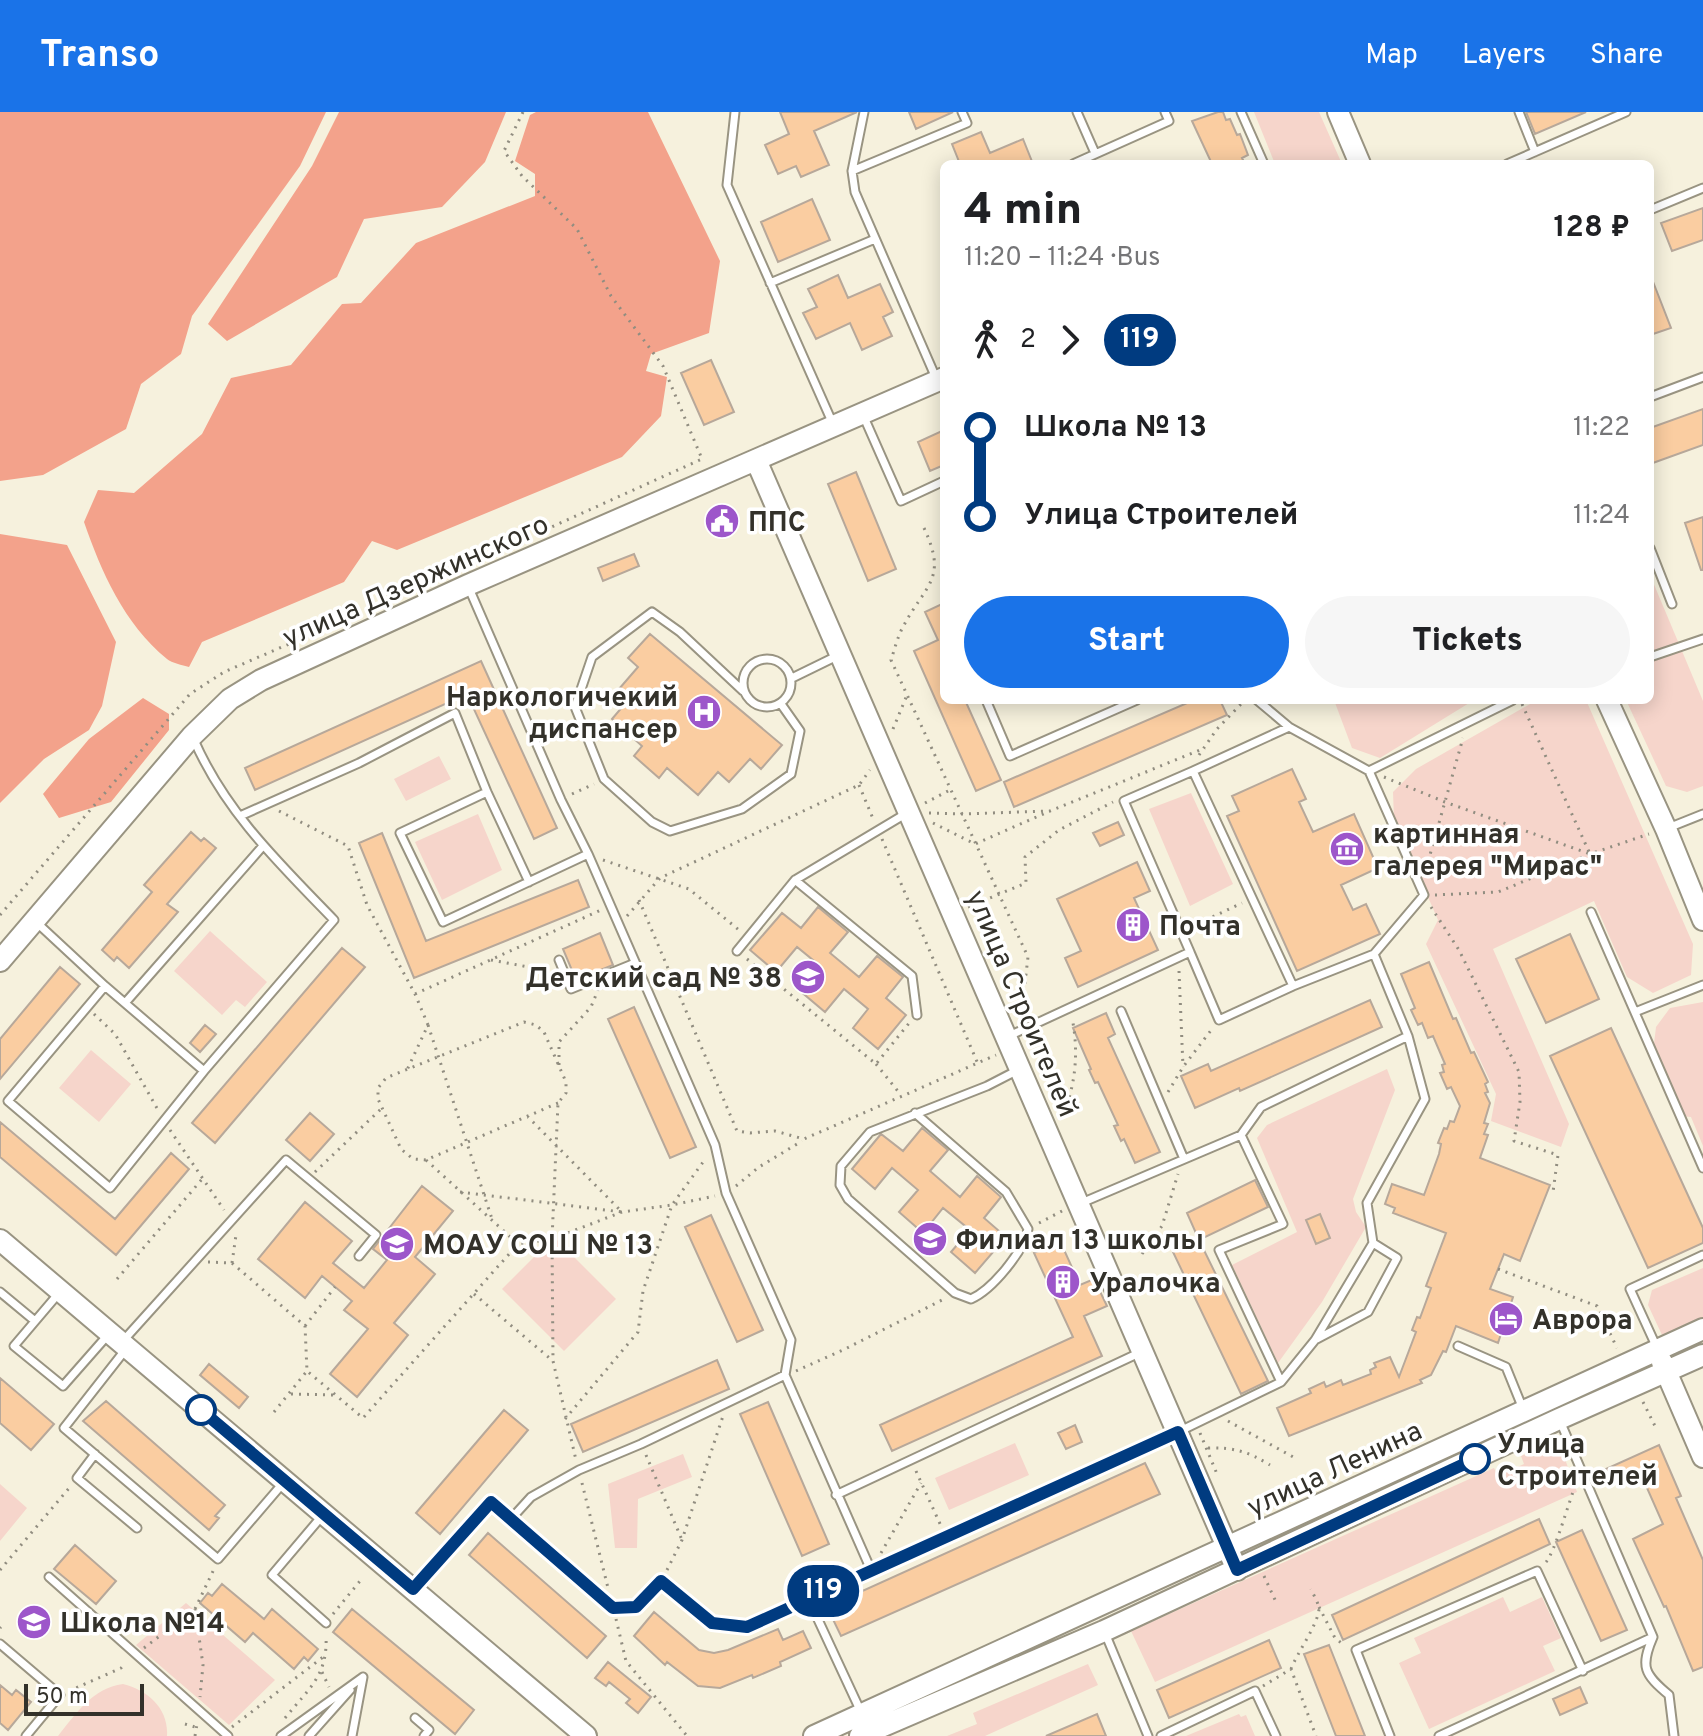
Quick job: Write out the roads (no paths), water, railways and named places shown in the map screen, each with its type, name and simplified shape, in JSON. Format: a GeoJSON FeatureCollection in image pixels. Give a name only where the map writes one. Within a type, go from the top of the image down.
{"type":"FeatureCollection","features":[{"type":"Feature","properties":{"kind":"main road"},"geometry":{"type":"LineString","coordinates":[[1338,112],[1358,160]]}},
{"type":"Feature","properties":{"kind":"main road","name":"улица Дзержинского"},"geometry":{"type":"LineString","coordinates":[[0,961],[192,736],[230,699],[261,680],[468,585],[940,379]]}},
{"type":"Feature","properties":{"kind":"main road","name":"улица Строителей"},"geometry":{"type":"LineString","coordinates":[[756,460],[953,914],[1012,1039],[1072,1207],[1143,1351],[1186,1427],[1237,1570]]}},
{"type":"Feature","properties":{"kind":"main road"},"geometry":{"type":"LineString","coordinates":[[1609,704],[1666,829],[1703,920]]}},
{"type":"Feature","properties":{"kind":"main road"},"geometry":{"type":"LineString","coordinates":[[0,1240],[586,1736]]}},
{"type":"Feature","properties":{"kind":"main road","name":"улица Ленина"},"geometry":{"type":"LineString","coordinates":[[814,1736],[1703,1329]]}},
{"type":"Feature","properties":{"kind":"main road"},"geometry":{"type":"LineString","coordinates":[[1658,1351],[1703,1457]]}},
{"type":"Feature","properties":{"kind":"main road","name":"улица Ленина"},"geometry":{"type":"LineString","coordinates":[[860,1736],[1104,1631],[1703,1355]]}},
{"type":"Feature","properties":{"kind":"lane"},"geometry":{"type":"LineString","coordinates":[[735,112],[727,185],[834,426]]}},
{"type":"Feature","properties":{"kind":"lane"},"geometry":{"type":"LineString","coordinates":[[864,112],[852,171],[855,192],[940,377]]}},
{"type":"Feature","properties":{"kind":"lane"},"geometry":{"type":"LineString","coordinates":[[852,171],[967,123],[962,112]]}},
{"type":"Feature","properties":{"kind":"lane"},"geometry":{"type":"LineString","coordinates":[[1077,112],[1095,153]]}},
{"type":"Feature","properties":{"kind":"lane"},"geometry":{"type":"LineString","coordinates":[[1081,160],[1169,121],[1165,112]]}},
{"type":"Feature","properties":{"kind":"lane"},"geometry":{"type":"LineString","coordinates":[[1241,112],[1262,160]]}},
{"type":"Feature","properties":{"kind":"lane"},"geometry":{"type":"LineString","coordinates":[[1519,112],[1535,152]]}},
{"type":"Feature","properties":{"kind":"lane"},"geometry":{"type":"LineString","coordinates":[[1516,160],[1626,112]]}},
{"type":"Feature","properties":{"kind":"lane"},"geometry":{"type":"LineString","coordinates":[[1654,208],[1703,188]]}},
{"type":"Feature","properties":{"kind":"lane"},"geometry":{"type":"LineString","coordinates":[[770,283],[875,239]]}},
{"type":"Feature","properties":{"kind":"lane"},"geometry":{"type":"LineString","coordinates":[[1654,395],[1703,377]]}},
{"type":"Feature","properties":{"kind":"lane"},"geometry":{"type":"LineString","coordinates":[[862,413],[901,501],[940,483]]}},
{"type":"Feature","properties":{"kind":"lane"},"geometry":{"type":"LineString","coordinates":[[1654,558],[1672,604]]}},
{"type":"Feature","properties":{"kind":"lane"},"geometry":{"type":"LineString","coordinates":[[468,585],[715,1145],[726,1193],[791,1340],[785,1375],[871,1570]]}},
{"type":"Feature","properties":{"kind":"lane"},"geometry":{"type":"LineString","coordinates":[[743,691],[743,675],[753,662],[769,657],[784,664],[792,678],[790,693],[781,704],[766,708],[752,703],[680,632],[652,612],[592,657],[575,707],[604,779],[652,822],[670,831],[742,809],[791,774],[800,731],[781,704]]}},
{"type":"Feature","properties":{"kind":"lane"},"geometry":{"type":"LineString","coordinates":[[1654,656],[1703,639]]}},
{"type":"Feature","properties":{"kind":"lane"},"geometry":{"type":"LineString","coordinates":[[792,678],[841,655]]}},
{"type":"Feature","properties":{"kind":"lane"},"geometry":{"type":"LineString","coordinates":[[988,704],[1010,756],[1128,704]]}},
{"type":"Feature","properties":{"kind":"lane"},"geometry":{"type":"LineString","coordinates":[[1262,704],[1289,727],[1369,771],[1424,895],[1374,954],[1219,1020],[1124,801],[1289,727]]}},
{"type":"Feature","properties":{"kind":"lane"},"geometry":{"type":"LineString","coordinates":[[1369,771],[1467,723],[1498,704]]}},
{"type":"Feature","properties":{"kind":"lane"},"geometry":{"type":"LineString","coordinates":[[240,816],[359,763],[455,713],[529,882]]}},
{"type":"Feature","properties":{"kind":"lane"},"geometry":{"type":"LineString","coordinates":[[105,986],[8,1101],[110,1188],[163,1120],[334,920],[262,847],[202,760],[192,736]]}},
{"type":"Feature","properties":{"kind":"lane"},"geometry":{"type":"LineString","coordinates":[[1193,771],[1293,986]]}},
{"type":"Feature","properties":{"kind":"lane"},"geometry":{"type":"LineString","coordinates":[[487,792],[400,833],[443,922],[588,854]]}},
{"type":"Feature","properties":{"kind":"lane"},"geometry":{"type":"LineString","coordinates":[[737,951],[795,880],[909,812]]}},
{"type":"Feature","properties":{"kind":"lane"},"geometry":{"type":"LineString","coordinates":[[1666,829],[1703,814]]}},
{"type":"Feature","properties":{"kind":"lane"},"geometry":{"type":"LineString","coordinates":[[125,1003],[262,847]]}},
{"type":"Feature","properties":{"kind":"lane"},"geometry":{"type":"LineString","coordinates":[[795,880],[912,976],[917,1015]]}},
{"type":"Feature","properties":{"kind":"lane"},"geometry":{"type":"LineString","coordinates":[[1591,912],[1703,1168]]}},
{"type":"Feature","properties":{"kind":"lane"},"geometry":{"type":"LineString","coordinates":[[33,919],[204,1071]]}},
{"type":"Feature","properties":{"kind":"lane"},"geometry":{"type":"LineString","coordinates":[[1012,1039],[1069,1008],[1190,952]]}},
{"type":"Feature","properties":{"kind":"lane"},"geometry":{"type":"LineString","coordinates":[[413,1589],[491,1502],[613,1608],[636,1607],[661,1581],[712,1623],[747,1627],[1281,1382],[1315,1340],[1373,1243],[1367,1203],[1425,1099],[1408,1036],[1374,954]]}},
{"type":"Feature","properties":{"kind":"lane"},"geometry":{"type":"LineString","coordinates":[[559,960],[571,989],[635,963]]}},
{"type":"Feature","properties":{"kind":"lane"},"geometry":{"type":"LineString","coordinates":[[1635,1012],[1703,985]]}},
{"type":"Feature","properties":{"kind":"lane"},"geometry":{"type":"LineString","coordinates":[[1121,1011],[1184,1159]]}},
{"type":"Feature","properties":{"kind":"lane"},"geometry":{"type":"LineString","coordinates":[[1072,1207],[1241,1135],[1261,1107],[1408,1036]]}},
{"type":"Feature","properties":{"kind":"lane"},"geometry":{"type":"LineString","coordinates":[[915,1113],[1006,1192],[1028,1229],[1025,1243],[983,1294],[971,1299],[955,1293],[848,1199],[840,1185],[841,1166],[870,1132],[915,1113],[987,1086],[1021,1069]]}},
{"type":"Feature","properties":{"kind":"lane"},"geometry":{"type":"LineString","coordinates":[[1241,1135],[1283,1224],[1219,1250],[1281,1382]]}},
{"type":"Feature","properties":{"kind":"lane"},"geometry":{"type":"LineString","coordinates":[[61,1291],[14,1346],[63,1386],[119,1341],[286,1160],[376,1235],[359,1256]]}},
{"type":"Feature","properties":{"kind":"lane"},"geometry":{"type":"LineString","coordinates":[[1315,1340],[1368,1312],[1397,1258],[1373,1243]]}},
{"type":"Feature","properties":{"kind":"lane"},"geometry":{"type":"LineString","coordinates":[[1658,1351],[1630,1289],[1703,1255]]}},
{"type":"Feature","properties":{"kind":"lane"},"geometry":{"type":"LineString","coordinates":[[0,1292],[35,1321]]}},
{"type":"Feature","properties":{"kind":"lane"},"geometry":{"type":"LineString","coordinates":[[119,1341],[64,1428],[218,1559],[285,1481]]}},
{"type":"Feature","properties":{"kind":"lane"},"geometry":{"type":"LineString","coordinates":[[1458,1346],[1506,1367],[1524,1411]]}},
{"type":"Feature","properties":{"kind":"lane"},"geometry":{"type":"LineString","coordinates":[[836,1495],[1143,1351]]}},
{"type":"Feature","properties":{"kind":"lane"},"geometry":{"type":"LineString","coordinates":[[511,1519],[531,1497],[579,1470],[785,1375]]}},
{"type":"Feature","properties":{"kind":"lane"},"geometry":{"type":"LineString","coordinates":[[1559,1419],[1653,1637],[1644,1658],[1649,1678],[1669,1695],[1674,1736]]}},
{"type":"Feature","properties":{"kind":"lane"},"geometry":{"type":"LineString","coordinates":[[95,1454],[77,1478],[137,1528]]}},
{"type":"Feature","properties":{"kind":"lane"},"geometry":{"type":"LineString","coordinates":[[324,1514],[272,1575],[326,1623]]}},
{"type":"Feature","properties":{"kind":"lane"},"geometry":{"type":"LineString","coordinates":[[1390,1736],[1356,1650],[1537,1571],[1583,1671]]}},
{"type":"Feature","properties":{"kind":"lane"},"geometry":{"type":"LineString","coordinates":[[49,1577],[226,1735]]}},
{"type":"Feature","properties":{"kind":"lane"},"geometry":{"type":"LineString","coordinates":[[808,1598],[862,1714]]}},
{"type":"Feature","properties":{"kind":"lane"},"geometry":{"type":"LineString","coordinates":[[1104,1631],[1148,1736]]}},
{"type":"Feature","properties":{"kind":"lane"},"geometry":{"type":"LineString","coordinates":[[1442,1736],[1653,1637]]}},
{"type":"Feature","properties":{"kind":"lane"},"geometry":{"type":"LineString","coordinates":[[0,1644],[60,1695],[26,1736]]}},
{"type":"Feature","properties":{"kind":"lane"},"geometry":{"type":"LineString","coordinates":[[281,1736],[363,1677]]}},
{"type":"Feature","properties":{"kind":"lane"},"geometry":{"type":"LineString","coordinates":[[309,1736],[363,1677]]}},
{"type":"Feature","properties":{"kind":"lane"},"geometry":{"type":"LineString","coordinates":[[352,1736],[363,1677]]}},
{"type":"Feature","properties":{"kind":"lane"},"geometry":{"type":"LineString","coordinates":[[1161,1736],[1255,1691],[1276,1736]]}},
{"type":"Feature","properties":{"kind":"lane"},"geometry":{"type":"LineString","coordinates":[[415,1718],[429,1730],[424,1736]]}},
{"type":"Feature","properties":{"kind":"place","name":"ППС"},"geometry":{"type":"Point","coordinates":[722,521]}},
{"type":"Feature","properties":{"kind":"place","name":"Наркологичекий диспансер"},"geometry":{"type":"Point","coordinates":[704,712]}},
{"type":"Feature","properties":{"kind":"place","name":"картинная галерея \"Мирас\""},"geometry":{"type":"Point","coordinates":[1347,849]}},
{"type":"Feature","properties":{"kind":"place","name":"Почта"},"geometry":{"type":"Point","coordinates":[1133,925]}},
{"type":"Feature","properties":{"kind":"place","name":"Детский сад № 38"},"geometry":{"type":"Point","coordinates":[808,977]}},
{"type":"Feature","properties":{"kind":"place","name":"Филиал 13 школы"},"geometry":{"type":"Point","coordinates":[930,1239]}},
{"type":"Feature","properties":{"kind":"place","name":"МОАУ СОШ № 13"},"geometry":{"type":"Point","coordinates":[397,1244]}},
{"type":"Feature","properties":{"kind":"place","name":"Уралочка"},"geometry":{"type":"Point","coordinates":[1063,1282]}},
{"type":"Feature","properties":{"kind":"place","name":"Аврора"},"geometry":{"type":"Point","coordinates":[1506,1319]}},
{"type":"Feature","properties":{"kind":"place","name":"Улица Строителей"},"geometry":{"type":"Point","coordinates":[1475,1459]}},
{"type":"Feature","properties":{"kind":"place","name":"Школа №14"},"geometry":{"type":"Point","coordinates":[34,1622]}}]}
